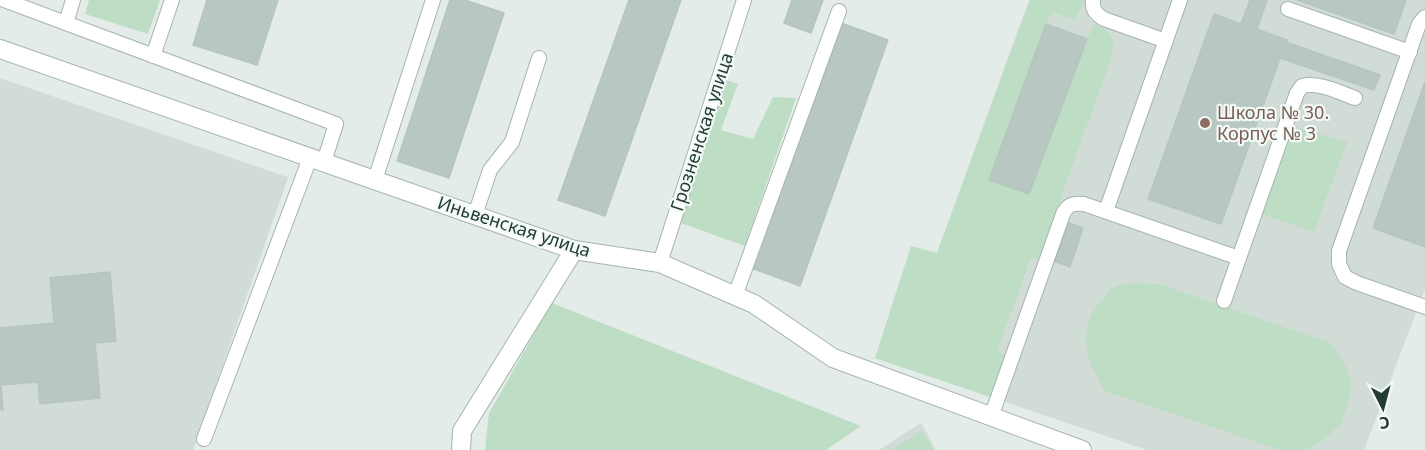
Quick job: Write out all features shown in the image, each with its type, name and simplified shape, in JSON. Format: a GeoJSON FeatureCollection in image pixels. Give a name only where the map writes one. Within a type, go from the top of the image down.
{"type":"FeatureCollection","features":[{"type":"Feature","properties":{"kind":"street","name":"Иньвенская улица"},"geometry":{"type":"LineString","coordinates":[[0,49],[574,250],[660,263],[754,304],[832,358],[1082,450]]}},
{"type":"Feature","properties":{"kind":"street"},"geometry":{"type":"LineString","coordinates":[[461,450],[462,431],[574,250]]}},
{"type":"Feature","properties":{"kind":"lane"},"geometry":{"type":"LineString","coordinates":[[4,0],[336,124],[317,160],[204,440]]}},
{"type":"Feature","properties":{"kind":"lane"},"geometry":{"type":"LineString","coordinates":[[66,23],[73,0]]}},
{"type":"Feature","properties":{"kind":"lane"},"geometry":{"type":"LineString","coordinates":[[153,56],[172,0]]}},
{"type":"Feature","properties":{"kind":"lane"},"geometry":{"type":"LineString","coordinates":[[375,180],[433,0]]}},
{"type":"Feature","properties":{"kind":"lane","name":"Грозненская улица"},"geometry":{"type":"LineString","coordinates":[[660,263],[744,0]]}},
{"type":"Feature","properties":{"kind":"lane"},"geometry":{"type":"LineString","coordinates":[[1093,0],[1092,6],[1096,14],[1104,19],[1166,41]]}},
{"type":"Feature","properties":{"kind":"lane"},"geometry":{"type":"LineString","coordinates":[[1106,211],[1180,0]]}},
{"type":"Feature","properties":{"kind":"lane"},"geometry":{"type":"LineString","coordinates":[[1288,9],[1410,52]]}},
{"type":"Feature","properties":{"kind":"lane"},"geometry":{"type":"LineString","coordinates":[[735,296],[839,11]]}},
{"type":"Feature","properties":{"kind":"lane"},"geometry":{"type":"LineString","coordinates":[[1425,17],[1419,24],[1339,251],[1339,264],[1345,277],[1425,307]]}},
{"type":"Feature","properties":{"kind":"lane"},"geometry":{"type":"LineString","coordinates":[[475,215],[490,170],[512,142],[539,58]]}},
{"type":"Feature","properties":{"kind":"lane"},"geometry":{"type":"LineString","coordinates":[[1224,301],[1297,93],[1302,86],[1318,85],[1355,98]]}},
{"type":"Feature","properties":{"kind":"lane"},"geometry":{"type":"LineString","coordinates":[[992,417],[1066,207],[1075,203],[1084,204],[1239,258]]}},
{"type":"Feature","properties":{"kind":"shaded area","name":"Школа № 30. Корпус № 3"},"geometry":{"type":"Polygon","coordinates":[[[1029,0],[1425,0],[1425,289],[1364,450],[1147,450],[875,358],[937,253],[1029,0]]]}},
{"type":"Feature","properties":{"kind":"shaded area"},"geometry":{"type":"Polygon","coordinates":[[[0,78],[287,177],[289,175],[193,450],[0,450],[0,78]]]}},
{"type":"Feature","properties":{"kind":"shaded area"},"geometry":{"type":"Polygon","coordinates":[[[921,423],[936,450],[879,450],[921,423]]]}},
{"type":"Feature","properties":{"kind":"green space"},"geometry":{"type":"Polygon","coordinates":[[[89,0],[160,0],[148,34],[85,14],[89,0]]]}},
{"type":"Feature","properties":{"kind":"green space"},"geometry":{"type":"Polygon","coordinates":[[[1030,0],[1085,0],[1075,20],[1052,12],[989,180],[1030,194],[1094,25],[1106,29],[1113,40],[1111,59],[1054,216],[1041,260],[1031,257],[997,352],[1009,356],[993,398],[875,358],[911,246],[937,253],[1030,0]]]}},
{"type":"Feature","properties":{"kind":"green space"},"geometry":{"type":"Polygon","coordinates":[[[726,80],[738,84],[721,130],[753,139],[773,97],[796,98],[745,246],[678,222],[726,80]]]}},
{"type":"Feature","properties":{"kind":"green space"},"geometry":{"type":"Polygon","coordinates":[[[1292,126],[1347,142],[1314,232],[1262,214],[1292,126]]]}},
{"type":"Feature","properties":{"kind":"green space"},"geometry":{"type":"Polygon","coordinates":[[[1134,283],[1159,284],[1330,343],[1345,365],[1351,382],[1349,402],[1340,425],[1321,442],[1304,450],[1281,450],[1105,391],[1093,368],[1086,345],[1088,323],[1111,289],[1134,283]]]}},
{"type":"Feature","properties":{"kind":"green space"},"geometry":{"type":"Polygon","coordinates":[[[552,303],[861,426],[826,450],[485,450],[489,413],[552,303]]]}},
{"type":"Feature","properties":{"kind":"green space"},"geometry":{"type":"Polygon","coordinates":[[[922,431],[934,450],[892,450],[922,431]]]}},
{"type":"Feature","properties":{"kind":"building"},"geometry":{"type":"Polygon","coordinates":[[[207,0],[278,0],[257,65],[193,45],[207,0]]]}},
{"type":"Feature","properties":{"kind":"building"},"geometry":{"type":"Polygon","coordinates":[[[450,0],[465,0],[504,13],[449,178],[397,161],[450,0]]]}},
{"type":"Feature","properties":{"kind":"building"},"geometry":{"type":"Polygon","coordinates":[[[629,0],[681,0],[605,216],[558,200],[629,0]]]}},
{"type":"Feature","properties":{"kind":"building"},"geometry":{"type":"Polygon","coordinates":[[[792,0],[823,0],[811,33],[784,23],[792,0]]]}},
{"type":"Feature","properties":{"kind":"building"},"geometry":{"type":"Polygon","coordinates":[[[1250,0],[1267,0],[1257,29],[1287,40],[1286,42],[1380,75],[1374,90],[1280,58],[1221,224],[1148,199],[1214,14],[1241,24],[1250,0]]]}},
{"type":"Feature","properties":{"kind":"building"},"geometry":{"type":"Polygon","coordinates":[[[1297,0],[1406,0],[1394,34],[1297,0]]]}},
{"type":"Feature","properties":{"kind":"building"},"geometry":{"type":"Polygon","coordinates":[[[841,23],[888,40],[800,286],[754,269],[841,23]]]}},
{"type":"Feature","properties":{"kind":"building"},"geometry":{"type":"Polygon","coordinates":[[[1046,24],[1087,39],[1029,194],[989,180],[1046,24]]]}},
{"type":"Feature","properties":{"kind":"building"},"geometry":{"type":"Polygon","coordinates":[[[1425,82],[1425,247],[1373,228],[1425,82]]]}},
{"type":"Feature","properties":{"kind":"building"},"geometry":{"type":"Polygon","coordinates":[[[1064,221],[1083,228],[1070,267],[1051,260],[1064,221]]]}},
{"type":"Feature","properties":{"kind":"building"},"geometry":{"type":"Polygon","coordinates":[[[110,272],[116,341],[95,343],[100,398],[40,404],[38,382],[1,385],[3,410],[0,410],[0,328],[54,323],[50,278],[110,272]]]}},
{"type":"Feature","properties":{"kind":"place","name":"Школа № 30. Корпус № 3"},"geometry":{"type":"Point","coordinates":[1205,123]}}]}
